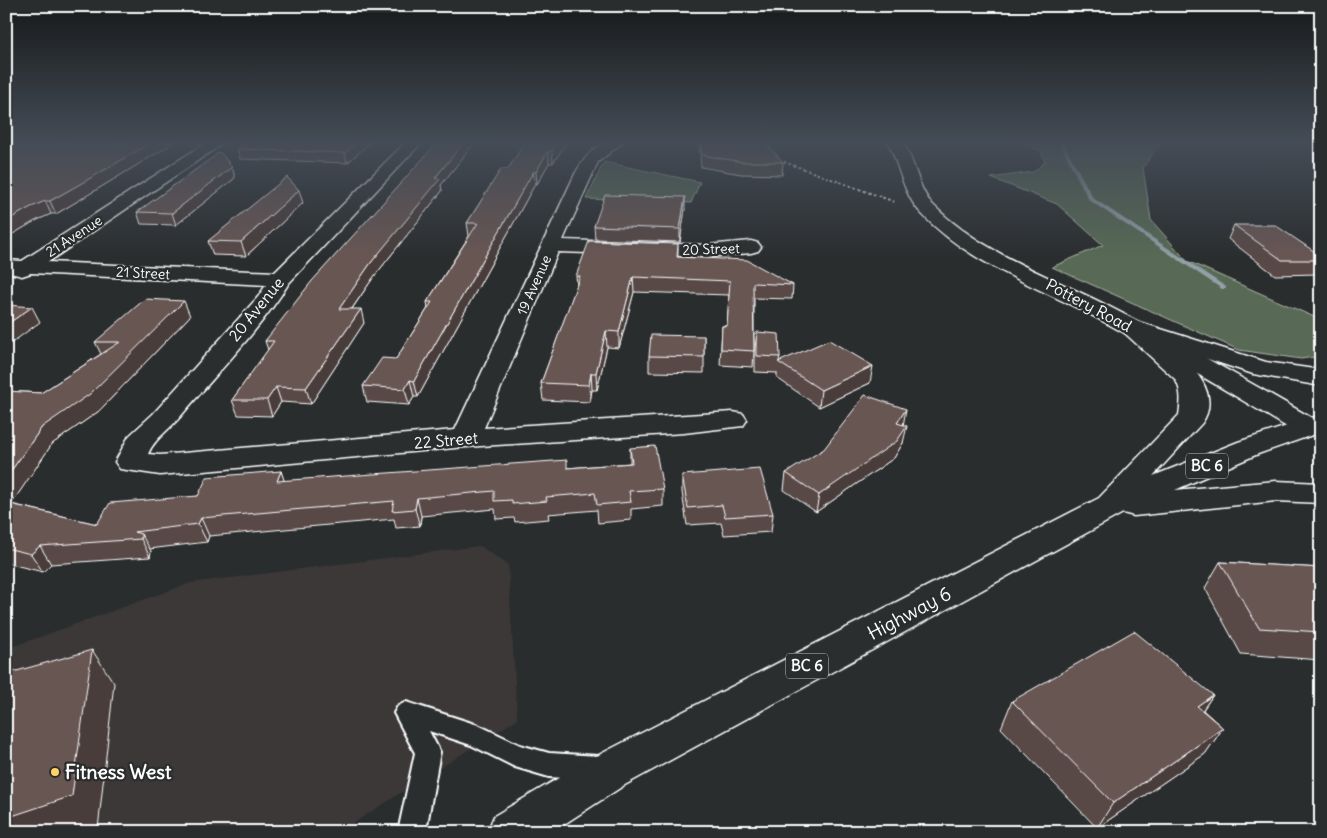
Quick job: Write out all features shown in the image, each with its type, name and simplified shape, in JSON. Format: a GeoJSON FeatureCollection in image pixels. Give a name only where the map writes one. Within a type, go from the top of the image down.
{"type":"FeatureCollection","features":[{"type":"Feature","properties":{"kind":"street","name":"21 Avenue"},"geometry":{"type":"LineString","coordinates":[[6,280],[16,267],[154,181]]}},
{"type":"Feature","properties":{"kind":"street","name":"20 Avenue"},"geometry":{"type":"LineString","coordinates":[[160,466],[130,462],[138,442],[163,420],[266,301],[280,279],[376,181]]}},
{"type":"Feature","properties":{"kind":"street","name":"19 Avenue"},"geometry":{"type":"LineString","coordinates":[[466,438],[582,181]]}},
{"type":"Feature","properties":{"kind":"street","name":"Pottery Road"},"geometry":{"type":"LineString","coordinates":[[912,181],[917,197],[926,208],[949,228],[997,257],[1129,326],[1316,429]]}},
{"type":"Feature","properties":{"kind":"street","name":"20 Street"},"geometry":{"type":"LineString","coordinates":[[552,246],[707,252],[751,247]]}},
{"type":"Feature","properties":{"kind":"street","name":"21 Street"},"geometry":{"type":"LineString","coordinates":[[16,267],[280,279]]}},
{"type":"Feature","properties":{"kind":"street"},"geometry":{"type":"LineString","coordinates":[[1129,326],[1262,369],[1321,378]]}},
{"type":"Feature","properties":{"kind":"street"},"geometry":{"type":"LineString","coordinates":[[1108,507],[1192,417],[1194,399],[1190,382],[1129,326]]}},
{"type":"Feature","properties":{"kind":"street","name":"22 Street"},"geometry":{"type":"LineString","coordinates":[[160,466],[466,438],[684,425],[733,420]]}},
{"type":"Feature","properties":{"kind":"street","name":"Highway 6"},"geometry":{"type":"LineString","coordinates":[[510,832],[613,770],[1108,507],[1248,448],[1316,429]]}},
{"type":"Feature","properties":{"kind":"street"},"geometry":{"type":"LineString","coordinates":[[1108,507],[1276,491],[1321,493]]}},
{"type":"Feature","properties":{"kind":"lane"},"geometry":{"type":"LineString","coordinates":[[411,832],[428,752],[406,713],[478,736],[515,755],[549,765],[613,770]]}},
{"type":"Feature","properties":{"kind":"path"},"geometry":{"type":"LineString","coordinates":[[836,181],[911,208],[926,208]]}},
{"type":"Feature","properties":{"kind":"shaded area"},"geometry":{"type":"Polygon","coordinates":[[[480,546],[508,565],[517,719],[339,832],[6,832],[6,649],[191,583],[480,546]]]}},
{"type":"Feature","properties":{"kind":"green space"},"geometry":{"type":"Polygon","coordinates":[[[595,181],[700,182],[691,203],[586,199],[595,181]]]}},
{"type":"Feature","properties":{"kind":"green space"},"geometry":{"type":"Polygon","coordinates":[[[999,181],[1145,181],[1151,220],[1187,261],[1321,320],[1321,356],[1301,359],[1239,350],[1052,267],[1103,245],[1057,204],[999,181]]]}},
{"type":"Feature","properties":{"kind":"building"},"geometry":{"type":"Polygon","coordinates":[[[6,181],[85,181],[50,201],[45,201],[29,208],[6,221],[6,181]]]}},
{"type":"Feature","properties":{"kind":"building"},"geometry":{"type":"Polygon","coordinates":[[[180,181],[214,181],[172,213],[137,212],[180,181]]]}},
{"type":"Feature","properties":{"kind":"building"},"geometry":{"type":"Polygon","coordinates":[[[282,181],[291,181],[299,190],[241,242],[208,241],[282,181]]]}},
{"type":"Feature","properties":{"kind":"building"},"geometry":{"type":"Polygon","coordinates":[[[403,181],[438,181],[370,264],[339,309],[361,309],[306,388],[276,387],[267,400],[232,400],[274,341],[265,341],[312,281],[403,181]]]}},
{"type":"Feature","properties":{"kind":"building"},"geometry":{"type":"Polygon","coordinates":[[[493,181],[528,181],[414,381],[410,380],[405,389],[363,386],[382,358],[396,359],[432,302],[427,302],[478,223],[467,223],[493,181]]]}},
{"type":"Feature","properties":{"kind":"building"},"geometry":{"type":"Polygon","coordinates":[[[605,195],[685,197],[680,229],[594,226],[605,195]]]}},
{"type":"Feature","properties":{"kind":"building"},"geometry":{"type":"Polygon","coordinates":[[[1234,225],[1275,225],[1321,256],[1321,260],[1282,260],[1234,225]]]}},
{"type":"Feature","properties":{"kind":"building"},"geometry":{"type":"Polygon","coordinates":[[[589,241],[678,244],[677,257],[747,260],[793,285],[753,283],[754,351],[721,349],[722,326],[727,326],[730,281],[633,277],[619,332],[606,331],[596,373],[591,373],[589,385],[541,383],[580,276],[576,276],[589,241]]]}},
{"type":"Feature","properties":{"kind":"building"},"geometry":{"type":"Polygon","coordinates":[[[145,299],[184,301],[90,394],[42,427],[6,478],[6,391],[41,393],[120,342],[95,342],[145,299]]]}},
{"type":"Feature","properties":{"kind":"building"},"geometry":{"type":"Polygon","coordinates":[[[6,305],[32,307],[6,325],[6,305]]]}},
{"type":"Feature","properties":{"kind":"building"},"geometry":{"type":"Polygon","coordinates":[[[757,332],[779,334],[780,357],[757,356],[757,332]]]}},
{"type":"Feature","properties":{"kind":"building"},"geometry":{"type":"Polygon","coordinates":[[[651,335],[704,336],[704,357],[649,356],[651,335]]]}},
{"type":"Feature","properties":{"kind":"building"},"geometry":{"type":"Polygon","coordinates":[[[829,340],[873,366],[821,390],[778,362],[829,340]]]}},
{"type":"Feature","properties":{"kind":"building"},"geometry":{"type":"Polygon","coordinates":[[[865,395],[906,409],[897,423],[907,426],[897,441],[819,495],[786,473],[824,449],[865,395]]]}},
{"type":"Feature","properties":{"kind":"building"},"geometry":{"type":"Polygon","coordinates":[[[655,446],[663,489],[629,491],[631,502],[597,505],[595,493],[546,497],[547,501],[512,504],[512,500],[494,501],[494,491],[417,498],[415,509],[392,511],[394,501],[201,518],[198,524],[134,532],[141,534],[141,539],[40,546],[31,554],[6,548],[6,503],[97,524],[110,503],[198,496],[207,477],[281,471],[277,481],[567,460],[567,468],[632,463],[630,448],[655,446]]]}},
{"type":"Feature","properties":{"kind":"building"},"geometry":{"type":"Polygon","coordinates":[[[760,469],[773,514],[725,517],[722,505],[688,508],[682,475],[760,469]]]}},
{"type":"Feature","properties":{"kind":"building"},"geometry":{"type":"Polygon","coordinates":[[[1220,562],[1321,568],[1321,632],[1259,628],[1220,562]]]}},
{"type":"Feature","properties":{"kind":"building"},"geometry":{"type":"Polygon","coordinates":[[[1134,631],[1213,695],[1197,706],[1223,728],[1113,803],[1012,701],[1134,631]]]}},
{"type":"Feature","properties":{"kind":"building"},"geometry":{"type":"Polygon","coordinates":[[[92,650],[72,796],[6,818],[6,674],[92,650]]]}},
{"type":"Feature","properties":{"kind":"waterway"},"geometry":{"type":"LineString","coordinates":[[1082,181],[1091,199],[1224,288]]}},
{"type":"Feature","properties":{"kind":"place","name":"Fitness West"},"geometry":{"type":"Point","coordinates":[55,772]}}]}
